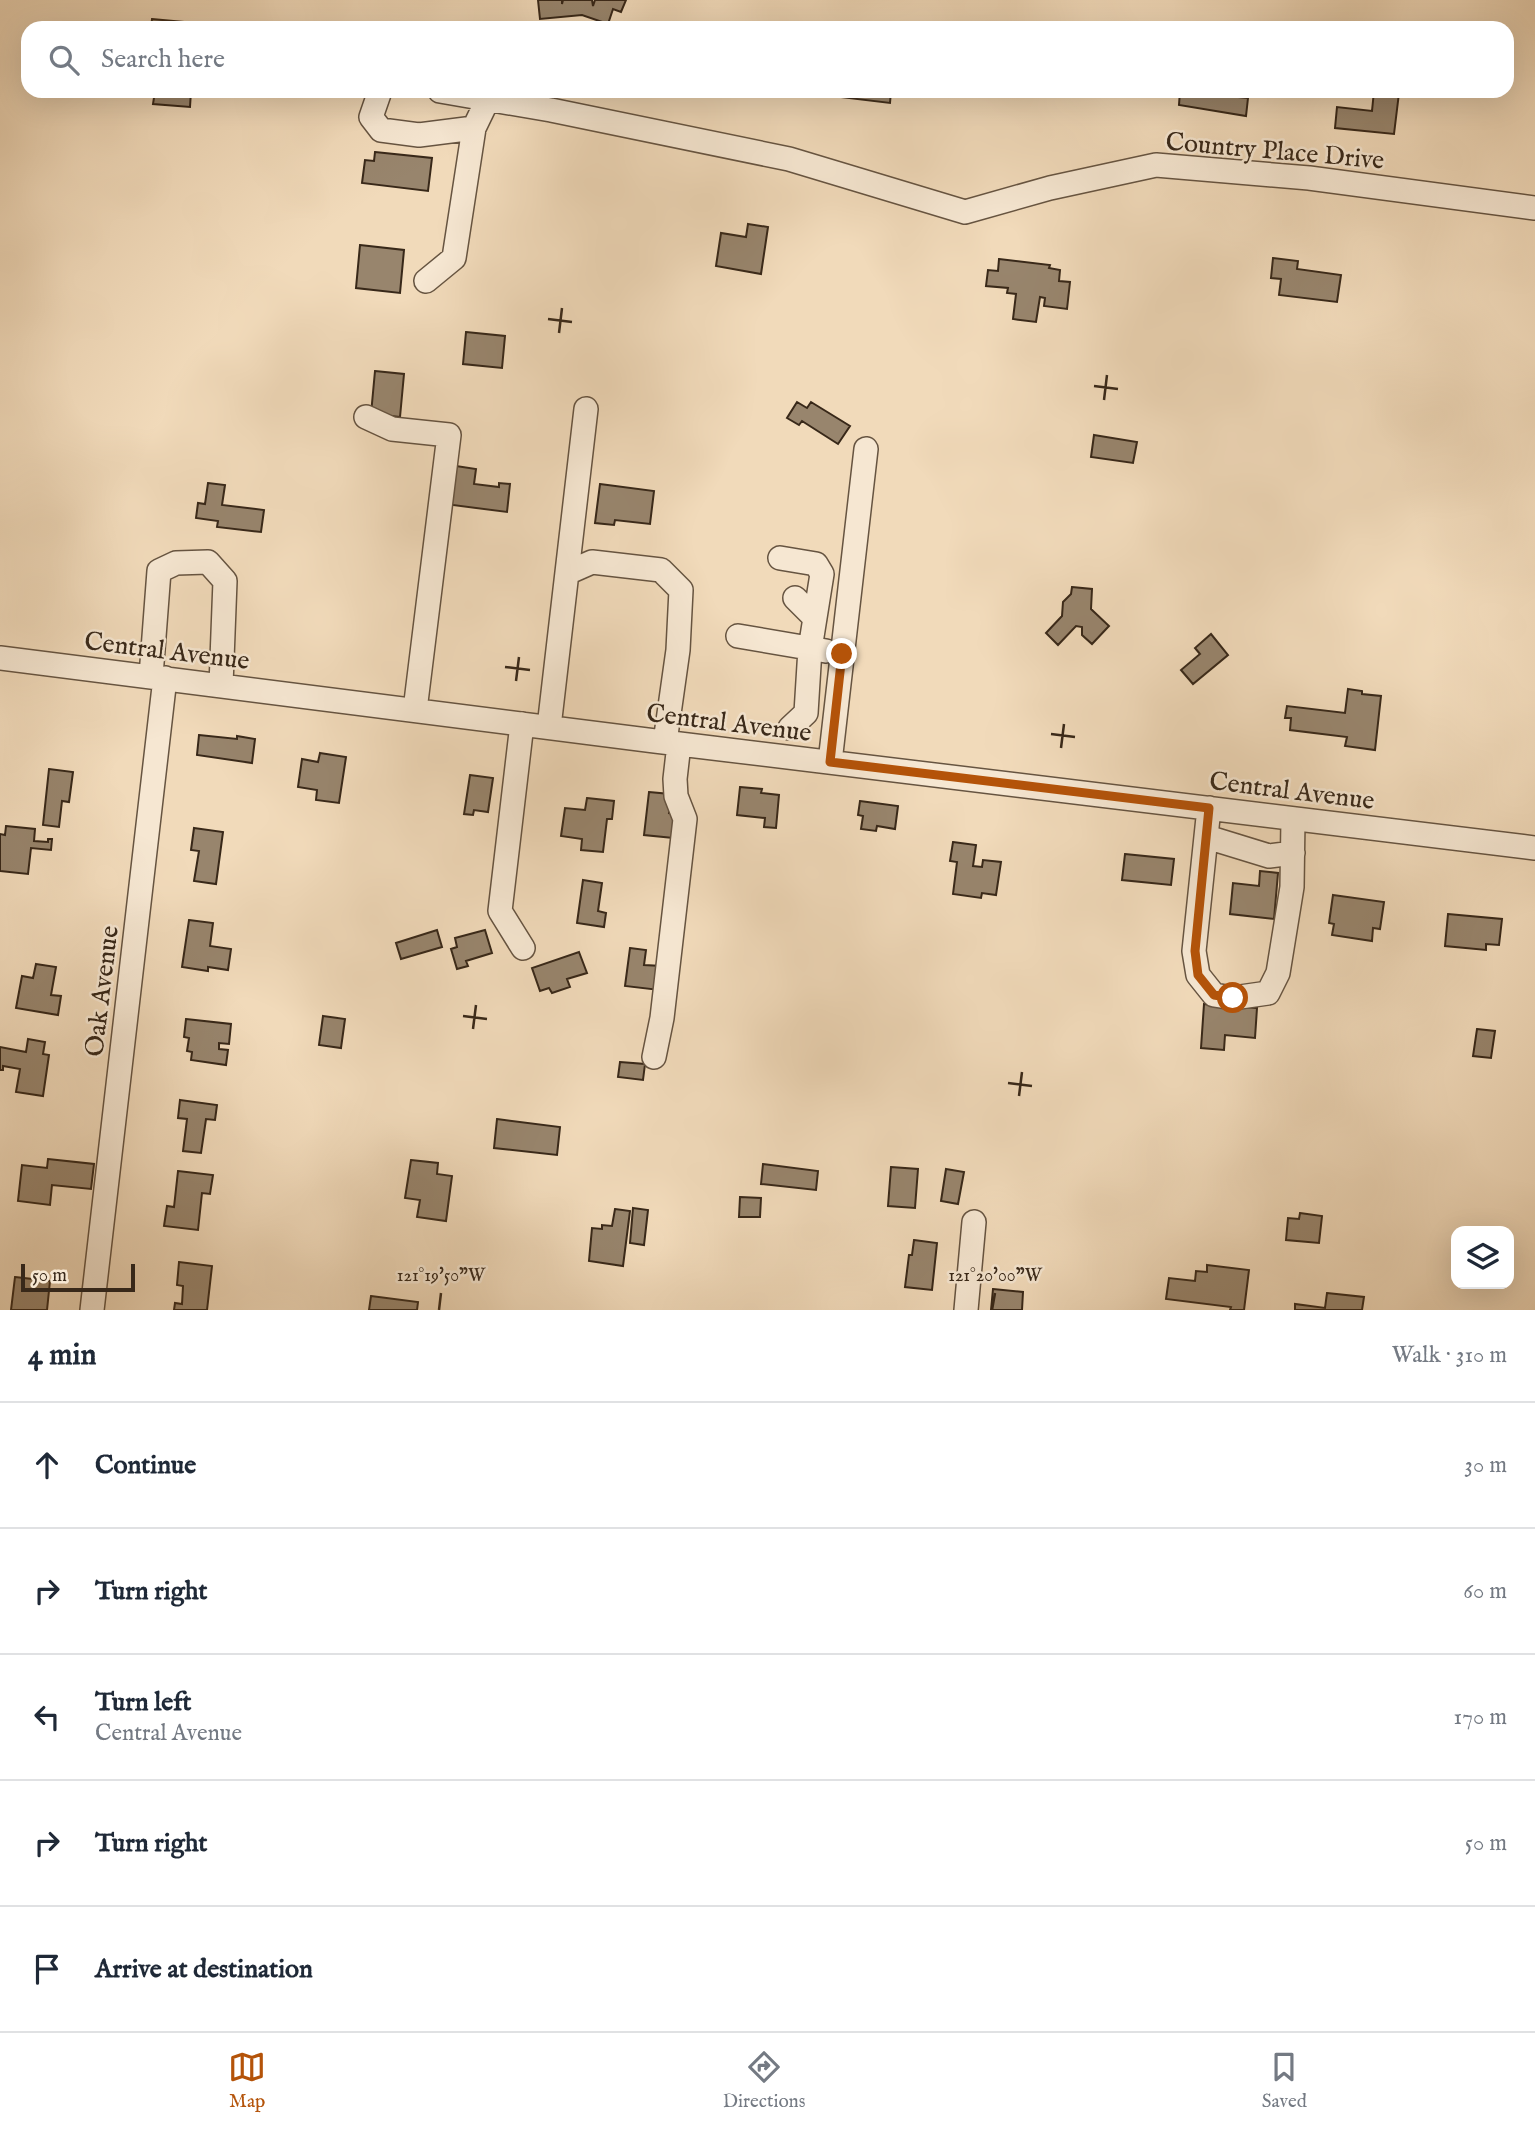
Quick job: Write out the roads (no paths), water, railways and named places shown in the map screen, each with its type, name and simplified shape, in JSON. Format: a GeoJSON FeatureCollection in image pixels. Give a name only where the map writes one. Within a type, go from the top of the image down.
{"type":"FeatureCollection","features":[{"type":"Feature","properties":{"kind":"street"},"geometry":{"type":"LineString","coordinates":[[378,98],[371,117],[380,130],[419,135],[474,128]]}},
{"type":"Feature","properties":{"kind":"street","name":"Country Place Drive"},"geometry":{"type":"LineString","coordinates":[[482,98],[789,159],[965,212],[1050,188],[1156,165],[1310,178],[1535,208]]}},
{"type":"Feature","properties":{"kind":"street"},"geometry":{"type":"LineString","coordinates":[[426,281],[454,258],[474,128],[488,99]]}},
{"type":"Feature","properties":{"kind":"street"},"geometry":{"type":"LineString","coordinates":[[550,727],[586,409]]}},
{"type":"Feature","properties":{"kind":"street"},"geometry":{"type":"LineString","coordinates":[[366,417],[392,429],[449,435],[415,710]]}},
{"type":"Feature","properties":{"kind":"street"},"geometry":{"type":"LineString","coordinates":[[830,762],[866,449]]}},
{"type":"Feature","properties":{"kind":"street"},"geometry":{"type":"LineString","coordinates":[[780,558],[816,564],[822,574],[810,649],[806,713],[790,728]]}},
{"type":"Feature","properties":{"kind":"street","name":"Oak Avenue"},"geometry":{"type":"LineString","coordinates":[[92,1310],[158,677],[159,571],[176,563],[208,562],[225,581],[221,685]]}},
{"type":"Feature","properties":{"kind":"street"},"geometry":{"type":"LineString","coordinates":[[567,573],[592,562],[661,570],[681,590],[672,743],[676,796],[685,819],[663,1018],[654,1057]]}},
{"type":"Feature","properties":{"kind":"street"},"geometry":{"type":"LineString","coordinates":[[795,598],[815,618]]}},
{"type":"Feature","properties":{"kind":"street"},"geometry":{"type":"LineString","coordinates":[[738,636],[842,654]]}},
{"type":"Feature","properties":{"kind":"street","name":"Central Avenue"},"geometry":{"type":"LineString","coordinates":[[0,658],[1535,848]]}},
{"type":"Feature","properties":{"kind":"street"},"geometry":{"type":"LineString","coordinates":[[522,724],[500,911],[523,948]]}},
{"type":"Feature","properties":{"kind":"street"},"geometry":{"type":"LineString","coordinates":[[1209,808],[1195,951],[1198,975],[1214,995],[1233,998],[1268,993],[1278,974],[1292,887],[1293,818]]}},
{"type":"Feature","properties":{"kind":"street"},"geometry":{"type":"LineString","coordinates":[[1206,837],[1269,856],[1293,853]]}},
{"type":"Feature","properties":{"kind":"street"},"geometry":{"type":"LineString","coordinates":[[966,1310],[974,1222]]}}]}
